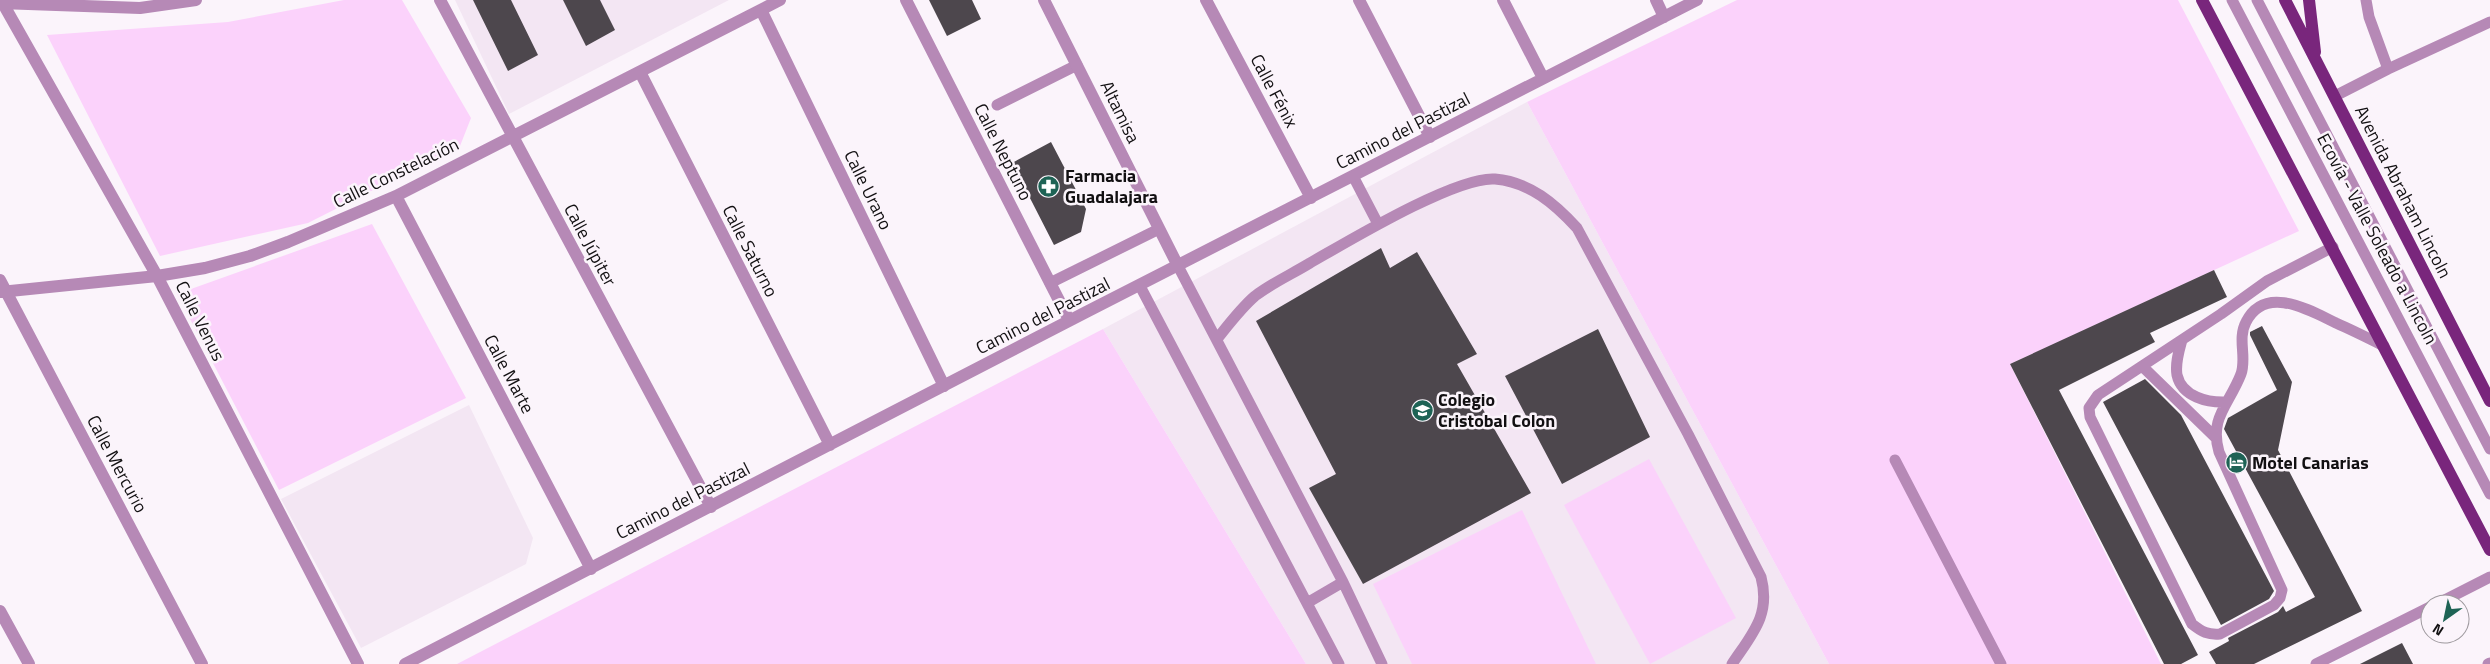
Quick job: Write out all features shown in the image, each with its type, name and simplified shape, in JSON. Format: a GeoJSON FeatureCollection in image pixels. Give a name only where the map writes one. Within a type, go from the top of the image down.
{"type":"FeatureCollection","features":[{"type":"Feature","properties":{"kind":"main road"},"geometry":{"type":"LineString","coordinates":[[2202,0],[2490,550]]}},
{"type":"Feature","properties":{"kind":"main road","name":"Avenida Abraham Lincoln"},"geometry":{"type":"LineString","coordinates":[[2285,0],[2490,401]]}},
{"type":"Feature","properties":{"kind":"main road"},"geometry":{"type":"LineString","coordinates":[[2309,0],[2316,62]]}},
{"type":"Feature","properties":{"kind":"street"},"geometry":{"type":"LineString","coordinates":[[1,2],[139,4],[196,0]]}},
{"type":"Feature","properties":{"kind":"street","name":"Calle Júpiter"},"geometry":{"type":"LineString","coordinates":[[440,0],[711,507]]}},
{"type":"Feature","properties":{"kind":"street","name":"Calle Constelación"},"geometry":{"type":"LineString","coordinates":[[3,292],[157,276],[205,268],[250,256],[396,196],[511,135],[640,72],[780,0]]}},
{"type":"Feature","properties":{"kind":"street","name":"Calle Neptuno"},"geometry":{"type":"LineString","coordinates":[[906,0],[1069,320]]}},
{"type":"Feature","properties":{"kind":"street","name":"Altamisa"},"geometry":{"type":"LineString","coordinates":[[1044,0],[1178,266]]}},
{"type":"Feature","properties":{"kind":"street","name":"Calle Fénix"},"geometry":{"type":"LineString","coordinates":[[1206,0],[1311,198]]}},
{"type":"Feature","properties":{"kind":"street"},"geometry":{"type":"LineString","coordinates":[[1359,0],[1430,137]]}},
{"type":"Feature","properties":{"kind":"street"},"geometry":{"type":"LineString","coordinates":[[1504,0],[1543,78]]}},
{"type":"Feature","properties":{"kind":"street"},"geometry":{"type":"LineString","coordinates":[[1656,0],[1664,17]]}},
{"type":"Feature","properties":{"kind":"street","name":"Camino del Pastizal"},"geometry":{"type":"LineString","coordinates":[[413,662],[1069,320],[1140,286],[1697,0]]}},
{"type":"Feature","properties":{"kind":"street","name":"Calle Venus"},"geometry":{"type":"LineString","coordinates":[[1,2],[157,276],[358,664]]}},
{"type":"Feature","properties":{"kind":"street","name":"Calle Urano"},"geometry":{"type":"LineString","coordinates":[[761,10],[944,386]]}},
{"type":"Feature","properties":{"kind":"street","name":"Calle Saturno"},"geometry":{"type":"LineString","coordinates":[[640,72],[830,445]]}},
{"type":"Feature","properties":{"kind":"street","name":"Calle Marte"},"geometry":{"type":"LineString","coordinates":[[396,196],[591,569]]}},
{"type":"Feature","properties":{"kind":"street","name":"Calle Mercurio"},"geometry":{"type":"LineString","coordinates":[[0,280],[3,292],[202,664]]}},
{"type":"Feature","properties":{"kind":"street"},"geometry":{"type":"LineString","coordinates":[[0,611],[29,664]]}},
{"type":"Feature","properties":{"kind":"lane","name":"Ecovía - Valle Soleado a Lincoln"},"geometry":{"type":"LineString","coordinates":[[2232,0],[2490,494]]}},
{"type":"Feature","properties":{"kind":"lane"},"geometry":{"type":"LineString","coordinates":[[2257,0],[2490,450]]}},
{"type":"Feature","properties":{"kind":"lane"},"geometry":{"type":"LineString","coordinates":[[2366,0],[2369,17],[2388,69]]}},
{"type":"Feature","properties":{"kind":"lane"},"geometry":{"type":"LineString","coordinates":[[2335,96],[2388,69],[2490,22]]}},
{"type":"Feature","properties":{"kind":"lane"},"geometry":{"type":"LineString","coordinates":[[997,105],[1077,64]]}},
{"type":"Feature","properties":{"kind":"lane"},"geometry":{"type":"LineString","coordinates":[[1353,176],[1378,224]]}},
{"type":"Feature","properties":{"kind":"lane"},"geometry":{"type":"LineString","coordinates":[[1217,338],[1255,297],[1378,224],[1460,186],[1494,179],[1524,186],[1554,204],[1577,228],[1688,434],[1761,577],[1765,593],[1764,611],[1756,629],[1732,664]]}},
{"type":"Feature","properties":{"kind":"lane"},"geometry":{"type":"LineString","coordinates":[[1050,283],[1159,229]]}},
{"type":"Feature","properties":{"kind":"lane"},"geometry":{"type":"LineString","coordinates":[[2333,247],[2267,281],[2098,395],[2089,408],[2090,417],[2192,624],[2210,635],[2220,634],[2274,605],[2280,598],[2282,590],[2219,452],[2215,437],[2216,426],[2243,369],[2241,335],[2246,322],[2255,309],[2269,302],[2286,302],[2303,307],[2384,346]]}},
{"type":"Feature","properties":{"kind":"lane"},"geometry":{"type":"LineString","coordinates":[[1178,266],[1343,582],[1382,664]]}},
{"type":"Feature","properties":{"kind":"lane"},"geometry":{"type":"LineString","coordinates":[[1140,286],[1339,664]]}},
{"type":"Feature","properties":{"kind":"lane"},"geometry":{"type":"LineString","coordinates":[[2182,340],[2177,362],[2177,376],[2186,390],[2200,400],[2213,403],[2227,402]]}},
{"type":"Feature","properties":{"kind":"lane"},"geometry":{"type":"LineString","coordinates":[[2142,366],[2215,437]]}},
{"type":"Feature","properties":{"kind":"lane"},"geometry":{"type":"LineString","coordinates":[[1895,460],[2001,664]]}},
{"type":"Feature","properties":{"kind":"lane"},"geometry":{"type":"LineString","coordinates":[[2456,594],[2490,577]]}},
{"type":"Feature","properties":{"kind":"lane"},"geometry":{"type":"LineString","coordinates":[[1307,603],[1343,582]]}},
{"type":"Feature","properties":{"kind":"lane"},"geometry":{"type":"LineString","coordinates":[[2316,664],[2420,612]]}},
{"type":"Feature","properties":{"kind":"shaded area"},"geometry":{"type":"Polygon","coordinates":[[[344,0],[402,0],[471,118],[460,146],[308,223],[160,256],[47,35],[228,22],[344,0]]]}},
{"type":"Feature","properties":{"kind":"shaded area"},"geometry":{"type":"Polygon","coordinates":[[[455,0],[729,0],[509,114],[455,0]]]}},
{"type":"Feature","properties":{"kind":"shaded area"},"geometry":{"type":"Polygon","coordinates":[[[1737,0],[2178,0],[2299,231],[2010,364],[2161,664],[1829,664],[1527,102],[1737,0]]]}},
{"type":"Feature","properties":{"kind":"shaded area","name":"Colegio Cristobal Colon"},"geometry":{"type":"Polygon","coordinates":[[[1527,102],[1829,664],[1306,664],[1103,329],[1527,102]]]}},
{"type":"Feature","properties":{"kind":"shaded area"},"geometry":{"type":"Polygon","coordinates":[[[372,224],[466,398],[279,490],[177,294],[372,224]]]}},
{"type":"Feature","properties":{"kind":"shaded area"},"geometry":{"type":"Polygon","coordinates":[[[1103,329],[1306,664],[457,664],[1103,329]]]}},
{"type":"Feature","properties":{"kind":"shaded area"},"geometry":{"type":"Polygon","coordinates":[[[469,405],[533,538],[526,564],[361,648],[281,499],[469,405]]]}},
{"type":"Feature","properties":{"kind":"shaded area"},"geometry":{"type":"Polygon","coordinates":[[[1649,459],[1736,618],[1650,664],[1564,505],[1649,459]]]}},
{"type":"Feature","properties":{"kind":"shaded area"},"geometry":{"type":"Polygon","coordinates":[[[1522,510],[1596,664],[1412,664],[1373,584],[1522,510]]]}},
{"type":"Feature","properties":{"kind":"building"},"geometry":{"type":"Polygon","coordinates":[[[473,0],[511,0],[538,55],[508,71],[473,0]]]}},
{"type":"Feature","properties":{"kind":"building"},"geometry":{"type":"Polygon","coordinates":[[[563,0],[600,0],[615,30],[586,46],[563,0]]]}},
{"type":"Feature","properties":{"kind":"building"},"geometry":{"type":"Polygon","coordinates":[[[929,0],[972,0],[981,19],[947,36],[929,0]]]}},
{"type":"Feature","properties":{"kind":"building","name":"Farmacia Guadalajara"},"geometry":{"type":"Polygon","coordinates":[[[1051,142],[1086,209],[1081,232],[1054,245],[1012,163],[1051,142]]]}},
{"type":"Feature","properties":{"kind":"building"},"geometry":{"type":"Polygon","coordinates":[[[1381,248],[1390,268],[1417,252],[1477,354],[1457,364],[1531,493],[1363,584],[1309,488],[1336,474],[1256,321],[1381,248]]]}},
{"type":"Feature","properties":{"kind":"building"},"geometry":{"type":"Polygon","coordinates":[[[2214,270],[2227,297],[2150,333],[2155,342],[2059,390],[2198,655],[2181,664],[2164,664],[2010,364],[2214,270]]]}},
{"type":"Feature","properties":{"kind":"building"},"geometry":{"type":"Polygon","coordinates":[[[2262,326],[2292,382],[2278,450],[2362,611],[2254,664],[2216,664],[2209,652],[2229,641],[2228,638],[2278,612],[2283,606],[2286,612],[2315,597],[2224,429],[2228,418],[2277,390],[2250,335],[2250,332],[2262,326]]]}},
{"type":"Feature","properties":{"kind":"building"},"geometry":{"type":"Polygon","coordinates":[[[1598,329],[1650,437],[1562,484],[1505,376],[1598,329]]]}},
{"type":"Feature","properties":{"kind":"building"},"geometry":{"type":"Polygon","coordinates":[[[2145,379],[2181,415],[2274,591],[2269,599],[2221,625],[2103,402],[2145,379]]]}},
{"type":"Feature","properties":{"kind":"building"},"geometry":{"type":"Polygon","coordinates":[[[2402,643],[2413,664],[2360,664],[2402,643]]]}},
{"type":"Feature","properties":{"kind":"place","name":"Farmacia Guadalajara"},"geometry":{"type":"Point","coordinates":[1049,186]}},
{"type":"Feature","properties":{"kind":"place","name":"Colegio Cristobal Colon"},"geometry":{"type":"Point","coordinates":[1422,410]}},
{"type":"Feature","properties":{"kind":"place","name":"Motel Canarias"},"geometry":{"type":"Point","coordinates":[2236,463]}}]}
